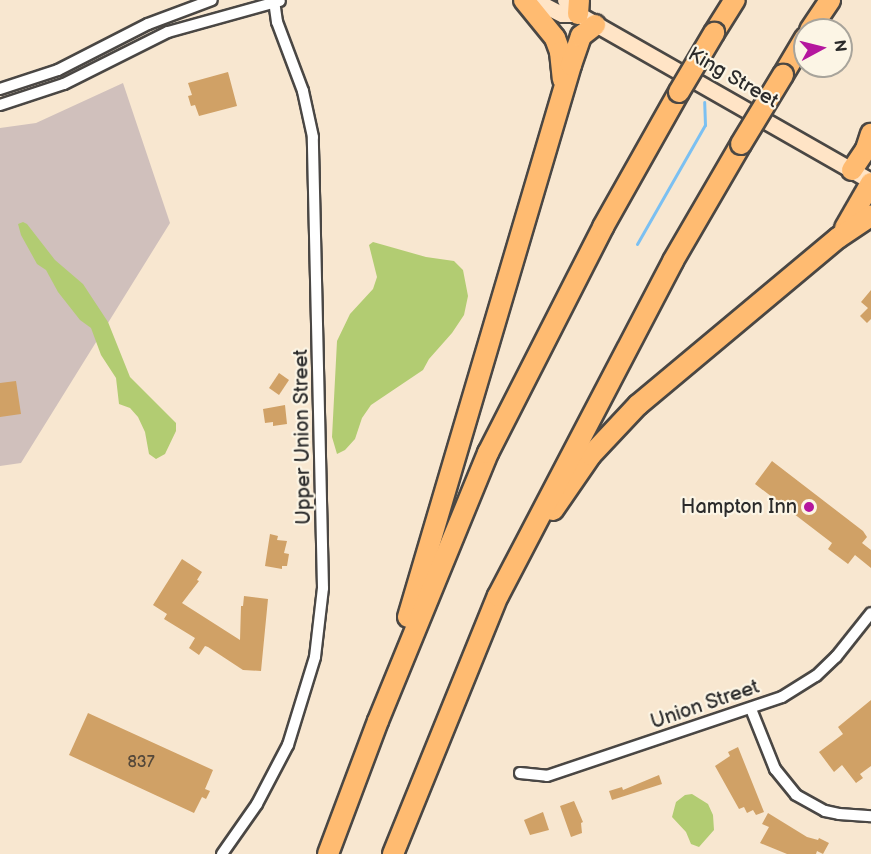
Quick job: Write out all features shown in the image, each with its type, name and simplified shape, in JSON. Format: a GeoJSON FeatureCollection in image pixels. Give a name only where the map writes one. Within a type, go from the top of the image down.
{"type":"FeatureCollection","features":[{"type":"Feature","properties":{"kind":"highway"},"geometry":{"type":"LineString","coordinates":[[524,0],[555,38],[560,52],[564,88]]}},
{"type":"Feature","properties":{"kind":"highway"},"geometry":{"type":"LineString","coordinates":[[328,854],[378,721],[488,453],[603,227],[679,92],[735,0]]}},
{"type":"Feature","properties":{"kind":"highway"},"geometry":{"type":"LineString","coordinates":[[818,18],[830,0]]}},
{"type":"Feature","properties":{"kind":"highway"},"geometry":{"type":"LineString","coordinates":[[378,721],[564,88],[581,36],[596,25]]}},
{"type":"Feature","properties":{"kind":"highway"},"geometry":{"type":"LineString","coordinates":[[393,854],[483,630],[534,522],[673,261],[793,58]]}},
{"type":"Feature","properties":{"kind":"highway"},"geometry":{"type":"LineString","coordinates":[[852,170],[866,149],[871,134]]}},
{"type":"Feature","properties":{"kind":"highway"},"geometry":{"type":"LineString","coordinates":[[838,238],[871,182]]}},
{"type":"Feature","properties":{"kind":"highway"},"geometry":{"type":"LineString","coordinates":[[483,630],[548,517],[591,455],[638,405],[838,238],[871,216]]}},
{"type":"Feature","properties":{"kind":"main road","name":"King Street"},"geometry":{"type":"LineString","coordinates":[[534,0],[562,14],[574,7],[596,25],[871,182]]}},
{"type":"Feature","properties":{"kind":"street"},"geometry":{"type":"LineString","coordinates":[[0,89],[58,70],[148,24],[213,0]]}},
{"type":"Feature","properties":{"kind":"street"},"geometry":{"type":"LineString","coordinates":[[0,105],[64,84],[168,32],[276,1]]}},
{"type":"Feature","properties":{"kind":"street","name":"Upper Union Street"},"geometry":{"type":"LineString","coordinates":[[222,854],[257,804],[288,745],[315,657],[323,588],[313,137],[303,91],[277,22],[276,1]]}},
{"type":"Feature","properties":{"kind":"street","name":"Union Street"},"geometry":{"type":"LineString","coordinates":[[520,774],[547,776],[752,709],[782,697],[816,676],[836,657],[871,613]]}},
{"type":"Feature","properties":{"kind":"street"},"geometry":{"type":"LineString","coordinates":[[752,709],[775,769],[796,795],[825,811],[871,816]]}},
{"type":"Feature","properties":{"kind":"shaded area"},"geometry":{"type":"Polygon","coordinates":[[[123,83],[170,223],[21,463],[0,466],[0,128],[36,123],[123,83]]]}},
{"type":"Feature","properties":{"kind":"green space"},"geometry":{"type":"Polygon","coordinates":[[[23,222],[55,260],[83,284],[108,322],[130,377],[176,423],[176,431],[165,454],[156,459],[149,454],[145,432],[138,417],[130,408],[119,404],[116,378],[101,355],[91,328],[80,320],[58,292],[46,270],[37,264],[21,235],[18,224],[23,222]]]}},
{"type":"Feature","properties":{"kind":"green space"},"geometry":{"type":"Polygon","coordinates":[[[373,242],[426,257],[454,261],[463,270],[468,296],[464,315],[423,370],[371,405],[362,418],[355,439],[345,450],[337,454],[332,437],[337,341],[350,314],[373,289],[377,277],[369,245],[373,242]]]}},
{"type":"Feature","properties":{"kind":"green space"},"geometry":{"type":"Polygon","coordinates":[[[692,794],[708,804],[713,815],[714,830],[699,847],[691,844],[686,832],[672,817],[676,802],[685,795],[692,794]]]}},
{"type":"Feature","properties":{"kind":"building"},"geometry":{"type":"Polygon","coordinates":[[[228,72],[237,106],[199,116],[195,105],[191,106],[188,96],[192,95],[188,83],[228,72]]]}},
{"type":"Feature","properties":{"kind":"building"},"geometry":{"type":"Polygon","coordinates":[[[871,290],[871,319],[867,323],[860,316],[868,308],[861,302],[871,290]]]}},
{"type":"Feature","properties":{"kind":"building"},"geometry":{"type":"Polygon","coordinates":[[[279,373],[289,380],[279,395],[269,388],[279,373]]]}},
{"type":"Feature","properties":{"kind":"building"},"geometry":{"type":"Polygon","coordinates":[[[16,381],[21,414],[0,417],[0,383],[16,381]]]}},
{"type":"Feature","properties":{"kind":"building"},"geometry":{"type":"Polygon","coordinates":[[[285,405],[287,424],[273,426],[273,422],[265,423],[263,409],[285,405]]]}},
{"type":"Feature","properties":{"kind":"building","name":"Hampton Inn"},"geometry":{"type":"Polygon","coordinates":[[[772,461],[863,531],[867,537],[862,543],[871,550],[871,568],[855,555],[848,564],[828,549],[832,543],[755,484],[772,461]]]}},
{"type":"Feature","properties":{"kind":"building"},"geometry":{"type":"Polygon","coordinates":[[[270,534],[278,536],[277,540],[287,541],[284,553],[289,554],[287,566],[282,566],[282,569],[265,566],[270,534]]]}},
{"type":"Feature","properties":{"kind":"building"},"geometry":{"type":"Polygon","coordinates":[[[182,559],[202,572],[197,580],[199,581],[182,603],[240,640],[241,606],[243,606],[244,596],[268,599],[261,671],[243,670],[205,646],[199,655],[189,648],[195,638],[164,619],[167,614],[153,605],[182,559]]]}},
{"type":"Feature","properties":{"kind":"building"},"geometry":{"type":"Polygon","coordinates":[[[871,700],[871,766],[860,774],[863,778],[856,783],[842,765],[834,772],[819,752],[843,734],[838,727],[871,700]]]}},
{"type":"Feature","properties":{"kind":"building"},"geometry":{"type":"Polygon","coordinates":[[[88,713],[213,770],[205,789],[210,791],[206,799],[202,797],[194,813],[69,755],[88,713]]]}},
{"type":"Feature","properties":{"kind":"building"},"geometry":{"type":"Polygon","coordinates":[[[738,747],[764,812],[756,815],[753,810],[747,813],[744,807],[739,809],[715,766],[730,756],[728,752],[738,747]]]}},
{"type":"Feature","properties":{"kind":"building"},"geometry":{"type":"Polygon","coordinates":[[[659,775],[662,784],[612,800],[609,791],[622,787],[623,790],[659,775]]]}},
{"type":"Feature","properties":{"kind":"building"},"geometry":{"type":"Polygon","coordinates":[[[574,801],[583,822],[581,823],[582,833],[571,837],[560,806],[574,801]]]}},
{"type":"Feature","properties":{"kind":"building"},"geometry":{"type":"Polygon","coordinates":[[[543,812],[549,830],[530,835],[524,820],[543,812]]]}},
{"type":"Feature","properties":{"kind":"building"},"geometry":{"type":"Polygon","coordinates":[[[768,813],[807,837],[818,840],[819,838],[829,843],[823,854],[817,851],[816,854],[787,854],[760,843],[769,827],[762,824],[768,813]]]}},
{"type":"Feature","properties":{"kind":"waterway"},"geometry":{"type":"LineString","coordinates":[[637,244],[705,125],[704,102]]}},
{"type":"Feature","properties":{"kind":"place","name":"Hampton Inn"},"geometry":{"type":"Point","coordinates":[809,507]}}]}
